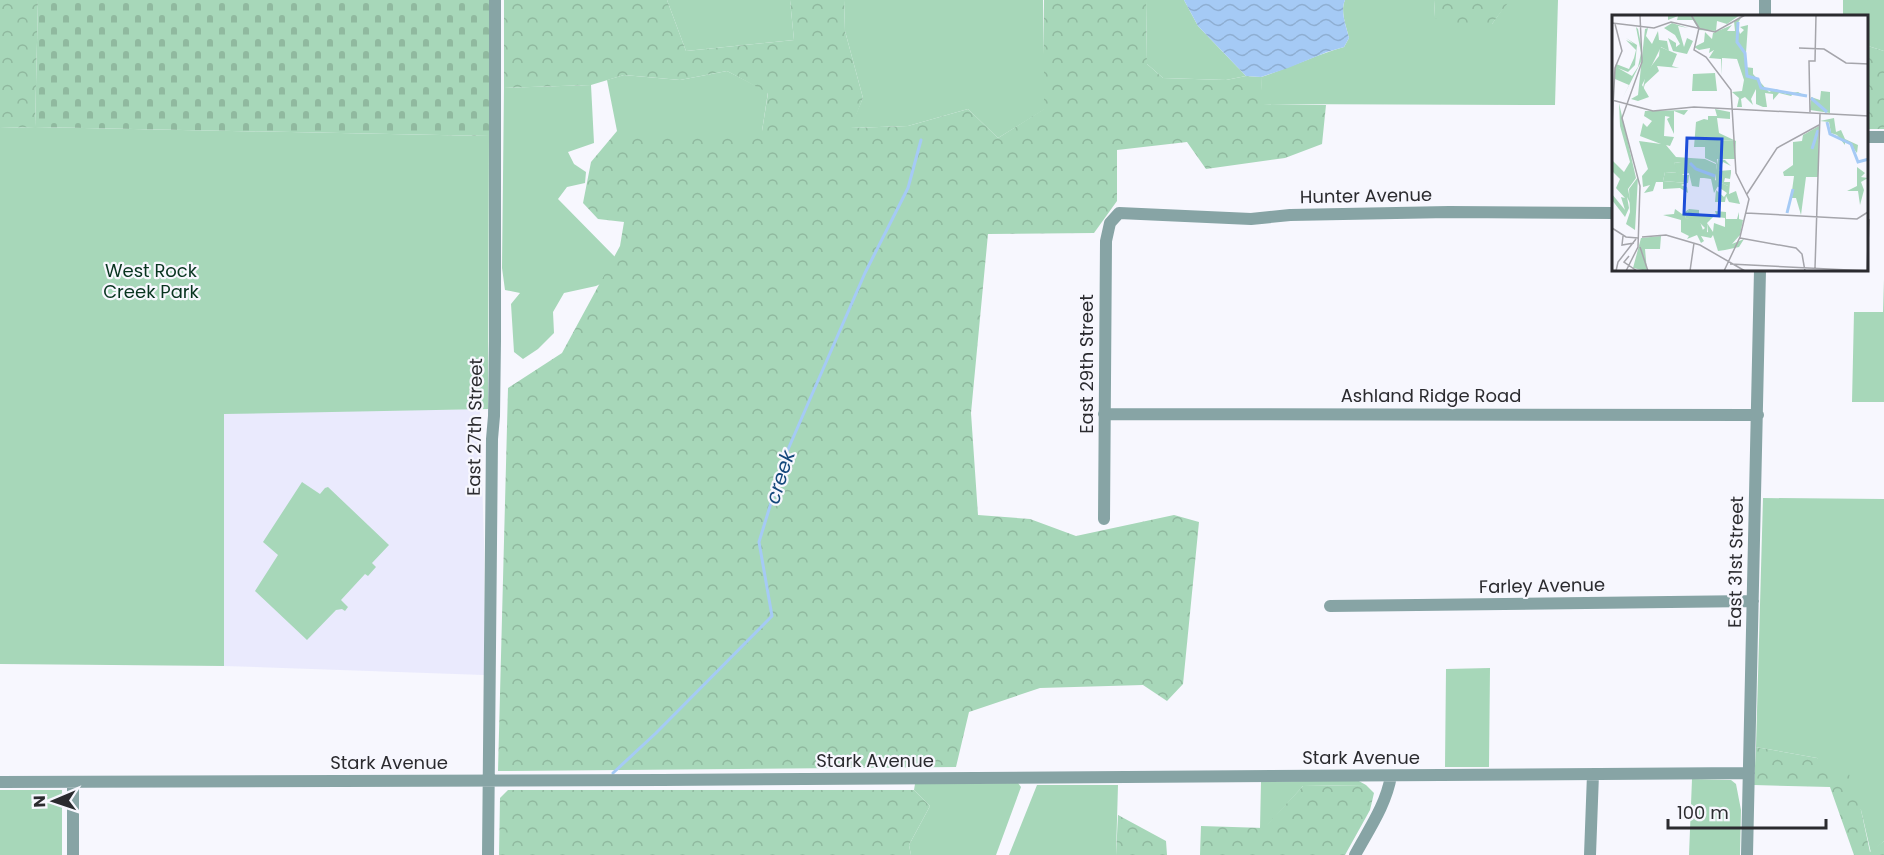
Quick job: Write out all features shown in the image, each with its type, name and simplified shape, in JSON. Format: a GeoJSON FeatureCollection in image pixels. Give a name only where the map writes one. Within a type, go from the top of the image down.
{"type":"FeatureCollection","features":[{"type":"Feature","properties":{"kind":"street","name":"East 27th Street"},"geometry":{"type":"LineString","coordinates":[[488,855],[495,317],[495,0]]}},
{"type":"Feature","properties":{"kind":"street"},"geometry":{"type":"LineString","coordinates":[[1765,15],[1766,0]]}},
{"type":"Feature","properties":{"kind":"street","name":"Hunter Avenue"},"geometry":{"type":"LineString","coordinates":[[1119,213],[1251,219],[1290,215],[1449,212],[1612,213]]}},
{"type":"Feature","properties":{"kind":"street","name":"East 29th Street"},"geometry":{"type":"LineString","coordinates":[[1104,519],[1106,241],[1110,223],[1119,213]]}},
{"type":"Feature","properties":{"kind":"street","name":"East 31st Street"},"geometry":{"type":"LineString","coordinates":[[1747,855],[1760,272]]}},
{"type":"Feature","properties":{"kind":"street","name":"Ashland Ridge Road"},"geometry":{"type":"LineString","coordinates":[[1104,414],[1758,415]]}},
{"type":"Feature","properties":{"kind":"street","name":"Farley Avenue"},"geometry":{"type":"LineString","coordinates":[[1330,606],[1754,601]]}},
{"type":"Feature","properties":{"kind":"street","name":"Stark Avenue"},"geometry":{"type":"LineString","coordinates":[[0,782],[1749,773]]}},
{"type":"Feature","properties":{"kind":"street"},"geometry":{"type":"LineString","coordinates":[[1590,855],[1593,774]]}},
{"type":"Feature","properties":{"kind":"street"},"geometry":{"type":"LineString","coordinates":[[1355,855],[1382,807],[1391,776]]}},
{"type":"Feature","properties":{"kind":"street"},"geometry":{"type":"LineString","coordinates":[[73,782],[73,855]]}},
{"type":"Feature","properties":{"kind":"shaded area"},"geometry":{"type":"Polygon","coordinates":[[[480,409],[484,543],[484,675],[224,666],[224,413],[480,409]]]}},
{"type":"Feature","properties":{"kind":"green space"},"geometry":{"type":"Polygon","coordinates":[[[0,0],[38,0],[35,127],[0,128],[0,0]]]}},
{"type":"Feature","properties":{"kind":"green space"},"geometry":{"type":"Polygon","coordinates":[[[38,0],[489,0],[489,136],[35,127],[38,0]]]}},
{"type":"Feature","properties":{"kind":"green space"},"geometry":{"type":"Polygon","coordinates":[[[504,0],[667,0],[686,51],[794,40],[790,0],[844,0],[845,31],[863,98],[851,128],[908,126],[968,109],[998,138],[1044,109],[1044,0],[1146,0],[1147,64],[1163,78],[1226,80],[1246,76],[1261,77],[1263,104],[1326,105],[1322,144],[1285,158],[1206,169],[1187,142],[1117,150],[1117,201],[1094,233],[988,234],[971,413],[978,515],[1030,519],[1076,536],[1174,515],[1199,522],[1183,684],[1167,701],[1143,685],[1040,688],[969,712],[956,767],[498,771],[508,388],[562,353],[620,246],[624,222],[598,219],[583,203],[591,162],[617,131],[762,131],[768,93],[727,71],[680,80],[624,75],[591,85],[504,88],[504,0]]]}},
{"type":"Feature","properties":{"kind":"green space"},"geometry":{"type":"Polygon","coordinates":[[[667,0],[790,0],[794,40],[686,51],[667,0]]]}},
{"type":"Feature","properties":{"kind":"green space"},"geometry":{"type":"Polygon","coordinates":[[[844,0],[1043,0],[1045,109],[998,138],[968,109],[908,126],[850,128],[863,98],[845,31],[844,0]]]}},
{"type":"Feature","properties":{"kind":"green space"},"geometry":{"type":"Polygon","coordinates":[[[1146,0],[1184,0],[1198,26],[1246,76],[1226,80],[1163,78],[1147,64],[1146,0]]]}},
{"type":"Feature","properties":{"kind":"green space"},"geometry":{"type":"Polygon","coordinates":[[[1345,0],[1435,0],[1434,17],[1492,24],[1509,0],[1558,0],[1555,105],[1262,104],[1261,77],[1344,47],[1349,38],[1343,14],[1345,0]]]}},
{"type":"Feature","properties":{"kind":"green space"},"geometry":{"type":"Polygon","coordinates":[[[1435,0],[1510,0],[1492,24],[1456,33],[1434,17],[1435,0]]]}},
{"type":"Feature","properties":{"kind":"green space"},"geometry":{"type":"Polygon","coordinates":[[[1843,0],[1884,0],[1884,51],[1869,46],[1869,15],[1843,15],[1843,0]]]}},
{"type":"Feature","properties":{"kind":"green space"},"geometry":{"type":"Polygon","coordinates":[[[1869,46],[1884,51],[1884,129],[1869,129],[1869,46]]]}},
{"type":"Feature","properties":{"kind":"green space"},"geometry":{"type":"Polygon","coordinates":[[[727,71],[768,92],[762,131],[617,131],[607,80],[624,75],[680,80],[727,71]]]}},
{"type":"Feature","properties":{"kind":"green space"},"geometry":{"type":"Polygon","coordinates":[[[591,85],[594,143],[568,152],[574,164],[586,172],[585,183],[567,187],[558,199],[617,259],[613,278],[596,286],[564,293],[553,312],[554,333],[538,349],[523,359],[514,352],[511,304],[520,293],[505,290],[502,268],[504,88],[591,85]]]}},
{"type":"Feature","properties":{"kind":"green space","name":"West Rock Creek Park"},"geometry":{"type":"Polygon","coordinates":[[[0,128],[489,136],[488,409],[224,414],[224,666],[0,664],[0,128]]]}},
{"type":"Feature","properties":{"kind":"green space"},"geometry":{"type":"Polygon","coordinates":[[[1884,279],[1884,402],[1852,402],[1854,312],[1883,312],[1884,279]]]}},
{"type":"Feature","properties":{"kind":"green space"},"geometry":{"type":"Polygon","coordinates":[[[302,482],[320,494],[328,487],[389,545],[372,563],[376,567],[368,576],[365,574],[341,600],[348,607],[345,611],[336,610],[307,640],[255,591],[278,555],[263,542],[302,482]]]}},
{"type":"Feature","properties":{"kind":"green space"},"geometry":{"type":"Polygon","coordinates":[[[1763,498],[1884,499],[1884,841],[1871,853],[1861,810],[1817,758],[1756,747],[1763,498]]]}},
{"type":"Feature","properties":{"kind":"green space"},"geometry":{"type":"Polygon","coordinates":[[[1490,668],[1489,767],[1445,767],[1446,669],[1490,668]]]}},
{"type":"Feature","properties":{"kind":"green space"},"geometry":{"type":"Polygon","coordinates":[[[1756,747],[1817,758],[1849,774],[1861,810],[1870,852],[1884,841],[1884,855],[1854,855],[1830,787],[1754,785],[1756,747]]]}},
{"type":"Feature","properties":{"kind":"green space"},"geometry":{"type":"Polygon","coordinates":[[[1692,779],[1731,780],[1736,784],[1741,810],[1740,855],[1689,855],[1692,779]]]}},
{"type":"Feature","properties":{"kind":"green space"},"geometry":{"type":"Polygon","coordinates":[[[1357,780],[1366,785],[1303,786],[1265,828],[1260,828],[1261,782],[1357,780]]]}},
{"type":"Feature","properties":{"kind":"green space"},"geometry":{"type":"Polygon","coordinates":[[[1018,783],[1021,787],[996,855],[911,855],[909,845],[930,806],[914,790],[915,784],[1018,783]]]}},
{"type":"Feature","properties":{"kind":"green space"},"geometry":{"type":"Polygon","coordinates":[[[1037,785],[1118,785],[1116,855],[1009,855],[1037,785]]]}},
{"type":"Feature","properties":{"kind":"green space"},"geometry":{"type":"Polygon","coordinates":[[[1366,785],[1374,793],[1370,810],[1345,855],[1200,855],[1201,826],[1264,828],[1303,786],[1366,785]]]}},
{"type":"Feature","properties":{"kind":"green space"},"geometry":{"type":"Polygon","coordinates":[[[0,790],[62,790],[62,855],[0,855],[0,790]]]}},
{"type":"Feature","properties":{"kind":"green space"},"geometry":{"type":"Polygon","coordinates":[[[508,790],[914,790],[930,806],[909,845],[911,855],[499,855],[500,798],[508,790]]]}},
{"type":"Feature","properties":{"kind":"green space"},"geometry":{"type":"Polygon","coordinates":[[[1118,815],[1166,841],[1167,855],[1116,855],[1118,815]]]}},
{"type":"Feature","properties":{"kind":"water"},"geometry":{"type":"Polygon","coordinates":[[[1184,0],[1345,0],[1343,14],[1349,38],[1344,47],[1288,68],[1261,77],[1246,76],[1198,26],[1184,0]]]}},
{"type":"Feature","properties":{"kind":"waterway","name":"creek"},"geometry":{"type":"LineString","coordinates":[[613,773],[772,616],[759,542],[786,454],[865,273],[908,188],[921,140]]}}]}
